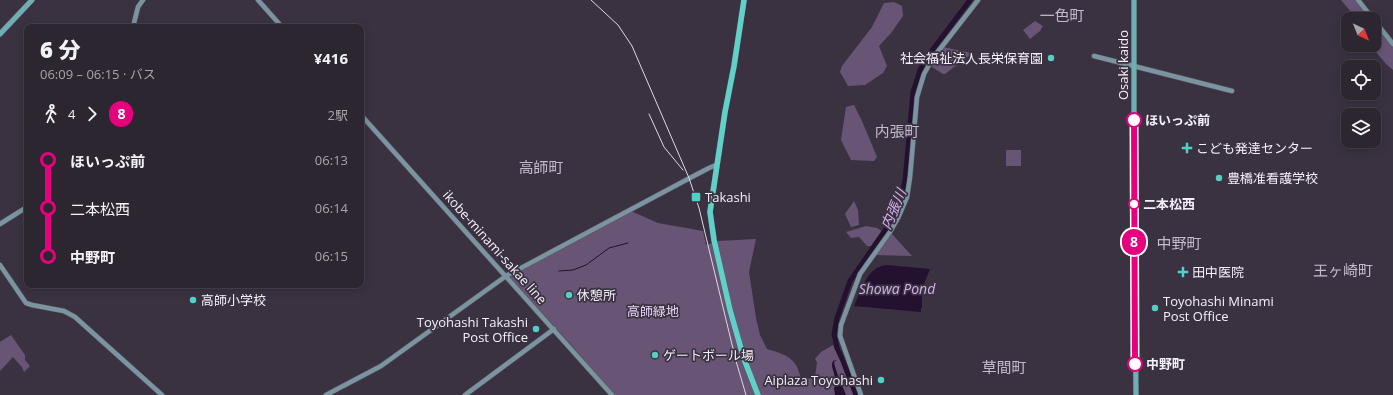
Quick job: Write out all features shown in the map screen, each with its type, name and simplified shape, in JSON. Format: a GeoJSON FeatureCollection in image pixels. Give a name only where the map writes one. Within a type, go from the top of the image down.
{"type":"FeatureCollection","features":[{"type":"Feature","properties":{"kind":"highway"},"geometry":{"type":"LineString","coordinates":[[744,0],[716,165],[710,212],[714,240],[730,310],[744,358],[758,395]]}},
{"type":"Feature","properties":{"kind":"main road"},"geometry":{"type":"LineString","coordinates":[[0,34],[32,0]]}},
{"type":"Feature","properties":{"kind":"main road","name":"Osaki kaido"},"geometry":{"type":"LineString","coordinates":[[1134,0],[1136,395]]}},
{"type":"Feature","properties":{"kind":"street"},"geometry":{"type":"LineString","coordinates":[[134,24],[138,7],[143,0]]}},
{"type":"Feature","properties":{"kind":"street"},"geometry":{"type":"LineString","coordinates":[[258,0],[279,24]]}},
{"type":"Feature","properties":{"kind":"street"},"geometry":{"type":"LineString","coordinates":[[861,395],[840,336],[841,325],[860,274],[890,232],[905,202],[910,177],[917,97],[924,74],[933,58],[978,0]]}},
{"type":"Feature","properties":{"kind":"street"},"geometry":{"type":"LineString","coordinates":[[1358,0],[1368,12]]}},
{"type":"Feature","properties":{"kind":"street"},"geometry":{"type":"LineString","coordinates":[[1381,29],[1393,44]]}},
{"type":"Feature","properties":{"kind":"street"},"geometry":{"type":"LineString","coordinates":[[1094,56],[1232,91]]}},
{"type":"Feature","properties":{"kind":"street","name":"ikobe-minami-sakae line"},"geometry":{"type":"LineString","coordinates":[[364,118],[612,395]]}},
{"type":"Feature","properties":{"kind":"street"},"geometry":{"type":"LineString","coordinates":[[326,395],[381,366],[506,276],[716,165]]}},
{"type":"Feature","properties":{"kind":"street"},"geometry":{"type":"LineString","coordinates":[[0,224],[24,209]]}},
{"type":"Feature","properties":{"kind":"street"},"geometry":{"type":"LineString","coordinates":[[0,265],[26,303],[64,311],[75,317],[162,395]]}},
{"type":"Feature","properties":{"kind":"street"},"geometry":{"type":"LineString","coordinates":[[468,394],[554,329]]}},
{"type":"Feature","properties":{"kind":"green space"},"geometry":{"type":"Polygon","coordinates":[[[1341,0],[1355,0],[1364,12],[1351,12],[1341,0]]]}},
{"type":"Feature","properties":{"kind":"green space"},"geometry":{"type":"Polygon","coordinates":[[[894,2],[902,6],[903,16],[891,33],[879,46],[887,66],[883,73],[865,85],[848,86],[840,72],[842,66],[872,27],[884,3],[894,2]]]}},
{"type":"Feature","properties":{"kind":"green space"},"geometry":{"type":"Polygon","coordinates":[[[1035,21],[1043,26],[1040,31],[1030,39],[1023,30],[1035,21]]]}},
{"type":"Feature","properties":{"kind":"green space"},"geometry":{"type":"Polygon","coordinates":[[[1381,32],[1393,47],[1393,70],[1376,52],[1381,52],[1381,32]]]}},
{"type":"Feature","properties":{"kind":"green space"},"geometry":{"type":"Polygon","coordinates":[[[943,47],[971,54],[943,74],[932,67],[931,64],[943,47]]]}},
{"type":"Feature","properties":{"kind":"green space"},"geometry":{"type":"Polygon","coordinates":[[[854,105],[877,157],[874,161],[851,160],[841,140],[846,107],[854,105]]]}},
{"type":"Feature","properties":{"kind":"green space"},"geometry":{"type":"Polygon","coordinates":[[[1006,150],[1021,150],[1021,166],[1006,166],[1006,150]]]}},
{"type":"Feature","properties":{"kind":"green space"},"geometry":{"type":"Polygon","coordinates":[[[854,201],[858,210],[859,225],[851,227],[845,214],[854,201]]]}},
{"type":"Feature","properties":{"kind":"green space","name":"高師緑地"},"geometry":{"type":"Polygon","coordinates":[[[631,211],[658,223],[703,231],[706,245],[718,241],[756,239],[749,272],[756,318],[760,335],[767,349],[783,354],[790,359],[796,365],[803,380],[815,377],[817,362],[815,359],[821,352],[833,345],[843,363],[846,362],[857,395],[614,395],[510,278],[512,275],[631,211]]]}},
{"type":"Feature","properties":{"kind":"green space"},"geometry":{"type":"Polygon","coordinates":[[[866,226],[877,228],[882,231],[871,246],[867,246],[859,237],[851,238],[846,232],[866,226]]]}},
{"type":"Feature","properties":{"kind":"green space"},"geometry":{"type":"Polygon","coordinates":[[[890,234],[892,234],[912,256],[875,255],[890,234]]]}},
{"type":"Feature","properties":{"kind":"green space"},"geometry":{"type":"Polygon","coordinates":[[[11,335],[25,355],[25,360],[30,366],[24,372],[22,367],[13,357],[0,371],[0,342],[11,335]]]}},
{"type":"Feature","properties":{"kind":"water","name":"Showa Pond"},"geometry":{"type":"Polygon","coordinates":[[[887,265],[930,269],[922,289],[921,312],[854,306],[862,287],[870,274],[880,266],[887,265]]]}},
{"type":"Feature","properties":{"kind":"water"},"geometry":{"type":"Polygon","coordinates":[[[837,360],[834,362],[835,366],[846,395],[835,395],[834,388],[836,385],[833,381],[835,376],[832,364],[833,361],[837,360]]]}},
{"type":"Feature","properties":{"kind":"waterway","name":"内張川"},"geometry":{"type":"LineString","coordinates":[[856,395],[837,348],[834,334],[837,318],[850,281],[888,226],[900,200],[905,181],[913,92],[920,70],[927,57],[970,0]]}},
{"type":"Feature","properties":{"kind":"waterway"},"geometry":{"type":"LineString","coordinates":[[559,271],[573,270],[586,265],[609,248],[628,243]]}},
{"type":"Feature","properties":{"kind":"railway"},"geometry":{"type":"LineString","coordinates":[[591,0],[618,25],[632,46],[689,178],[699,208],[736,361],[746,395]]}},
{"type":"Feature","properties":{"kind":"railway"},"geometry":{"type":"LineString","coordinates":[[649,114],[664,147],[683,170]]}},
{"type":"Feature","properties":{"kind":"bus line","name":"8"},"geometry":{"type":"LineString","coordinates":[[1134,120],[1135,364]]}},
{"type":"Feature","properties":{"kind":"place","name":"社会福祉法人長栄保育園"},"geometry":{"type":"Point","coordinates":[1051,58]}},
{"type":"Feature","properties":{"kind":"place","name":"ほいっぷ前"},"geometry":{"type":"Point","coordinates":[1134,120]}},
{"type":"Feature","properties":{"kind":"place","name":"こども発達センター"},"geometry":{"type":"Point","coordinates":[1187,148]}},
{"type":"Feature","properties":{"kind":"place","name":"豊橋准看護学校"},"geometry":{"type":"Point","coordinates":[1219,178]}},
{"type":"Feature","properties":{"kind":"place","name":"Takashi"},"geometry":{"type":"Point","coordinates":[696,197]}},
{"type":"Feature","properties":{"kind":"place","name":"二本松西"},"geometry":{"type":"Point","coordinates":[1134,204]}},
{"type":"Feature","properties":{"kind":"place","name":"田中医院"},"geometry":{"type":"Point","coordinates":[1183,272]}},
{"type":"Feature","properties":{"kind":"place","name":"休憩所"},"geometry":{"type":"Point","coordinates":[569,295]}},
{"type":"Feature","properties":{"kind":"place","name":"高師小学校"},"geometry":{"type":"Point","coordinates":[193,300]}},
{"type":"Feature","properties":{"kind":"place","name":"Toyohashi Minami Post Office"},"geometry":{"type":"Point","coordinates":[1155,308]}},
{"type":"Feature","properties":{"kind":"place","name":"Toyohashi Takashi Post Office"},"geometry":{"type":"Point","coordinates":[536,329]}},
{"type":"Feature","properties":{"kind":"place","name":"ゲートボール場"},"geometry":{"type":"Point","coordinates":[655,355]}},
{"type":"Feature","properties":{"kind":"place","name":"中野町"},"geometry":{"type":"Point","coordinates":[1135,364]}},
{"type":"Feature","properties":{"kind":"place","name":"Aiplaza Toyohashi"},"geometry":{"type":"Point","coordinates":[881,380]}},
{"type":"Feature","properties":{"kind":"district","name":"一色町"},"geometry":{"type":"Point","coordinates":[1062,15]}},
{"type":"Feature","properties":{"kind":"district","name":"内張町"},"geometry":{"type":"Point","coordinates":[897,131]}},
{"type":"Feature","properties":{"kind":"district","name":"高師町"},"geometry":{"type":"Point","coordinates":[541,167]}},
{"type":"Feature","properties":{"kind":"district","name":"中野町"},"geometry":{"type":"Point","coordinates":[1179,243]}},
{"type":"Feature","properties":{"kind":"district","name":"王ヶ崎町"},"geometry":{"type":"Point","coordinates":[1343,270]}},
{"type":"Feature","properties":{"kind":"district","name":"草間町"},"geometry":{"type":"Point","coordinates":[1004,367]}}]}
